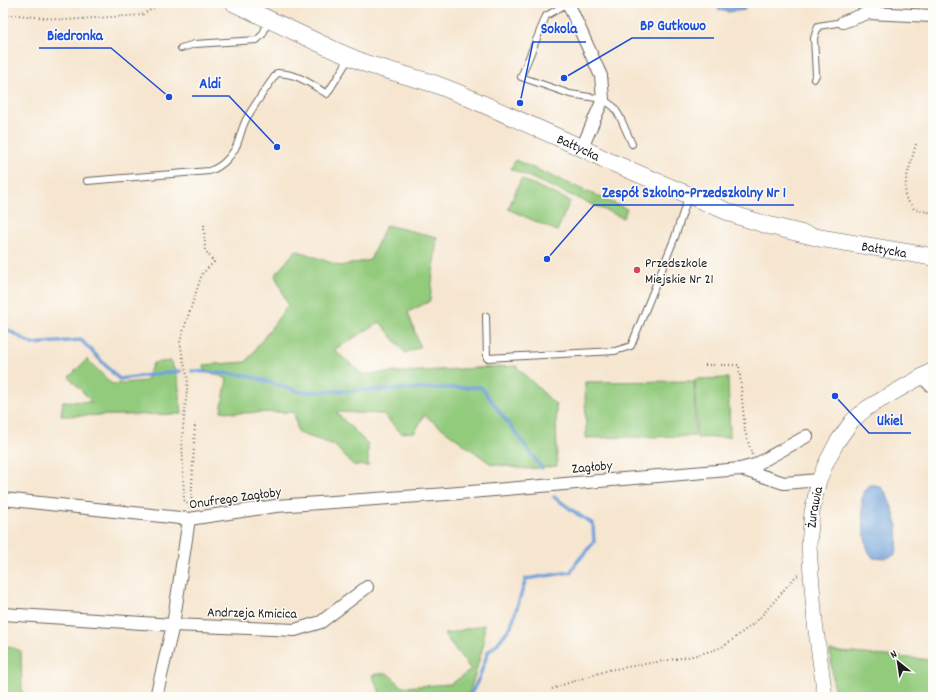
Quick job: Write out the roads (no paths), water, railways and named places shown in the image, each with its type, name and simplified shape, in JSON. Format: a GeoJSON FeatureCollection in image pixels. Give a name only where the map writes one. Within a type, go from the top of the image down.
{"type":"FeatureCollection","features":[{"type":"Feature","properties":{"kind":"main road","name":"Bałtycka"},"geometry":{"type":"LineString","coordinates":[[234,3],[350,57],[367,64],[435,84],[458,93],[606,160],[738,216],[820,238],[933,256]]}},
{"type":"Feature","properties":{"kind":"street"},"geometry":{"type":"LineString","coordinates":[[568,3],[601,76],[603,99],[582,148]]}},
{"type":"Feature","properties":{"kind":"street"},"geometry":{"type":"LineString","coordinates":[[843,22],[868,14],[933,16]]}},
{"type":"Feature","properties":{"kind":"street","name":"Żurawia"},"geometry":{"type":"LineString","coordinates":[[825,697],[810,568],[809,545],[812,512],[820,480],[827,461],[837,442],[852,421],[867,408],[929,377]]}},
{"type":"Feature","properties":{"kind":"street","name":"Zagłoby"},"geometry":{"type":"LineString","coordinates":[[448,494],[740,469],[754,465],[807,436]]}},
{"type":"Feature","properties":{"kind":"street","name":"Zagłoby"},"geometry":{"type":"LineString","coordinates":[[740,469],[784,483],[820,480]]}},
{"type":"Feature","properties":{"kind":"street","name":"Onufrego Zagłoby"},"geometry":{"type":"LineString","coordinates":[[3,499],[189,520],[276,506],[448,494]]}},
{"type":"Feature","properties":{"kind":"street"},"geometry":{"type":"LineString","coordinates":[[156,697],[172,625],[189,520]]}},
{"type":"Feature","properties":{"kind":"street","name":"Andrzeja Kmicica"},"geometry":{"type":"LineString","coordinates":[[3,614],[172,625],[295,630],[321,622],[367,587]]}},
{"type":"Feature","properties":{"kind":"lane"},"geometry":{"type":"LineString","coordinates":[[568,3],[546,16],[521,77],[570,94],[603,99],[614,107],[632,144]]}},
{"type":"Feature","properties":{"kind":"lane"},"geometry":{"type":"LineString","coordinates":[[182,48],[195,44],[257,40],[263,34],[269,20]]}},
{"type":"Feature","properties":{"kind":"lane"},"geometry":{"type":"LineString","coordinates":[[814,79],[816,75],[814,38],[818,26],[843,22]]}},
{"type":"Feature","properties":{"kind":"lane"},"geometry":{"type":"LineString","coordinates":[[87,182],[209,172],[215,170],[221,166],[233,152],[239,141],[242,127],[247,117],[277,73],[286,73],[299,77],[327,94],[350,57]]}},
{"type":"Feature","properties":{"kind":"lane"},"geometry":{"type":"LineString","coordinates":[[486,316],[487,358],[615,351],[631,346],[675,237],[688,195]]}},
{"type":"Feature","properties":{"kind":"water"},"geometry":{"type":"Polygon","coordinates":[[[714,3],[745,3],[745,10],[728,12],[719,10],[714,3]]]}},
{"type":"Feature","properties":{"kind":"water"},"geometry":{"type":"Polygon","coordinates":[[[871,485],[879,486],[884,490],[891,504],[897,525],[898,540],[896,554],[887,558],[873,558],[869,552],[865,538],[862,498],[864,490],[871,485]]]}},
{"type":"Feature","properties":{"kind":"waterway"},"geometry":{"type":"LineString","coordinates":[[3,327],[32,344],[81,340],[119,379],[180,371]]}},
{"type":"Feature","properties":{"kind":"waterway"},"geometry":{"type":"LineString","coordinates":[[192,371],[246,375],[301,392],[481,387],[542,468]]}},
{"type":"Feature","properties":{"kind":"waterway"},"geometry":{"type":"LineString","coordinates":[[453,697],[471,694],[479,678],[488,652],[497,644],[511,626],[526,579],[571,572],[576,563],[594,542],[593,524],[554,497]]}},
{"type":"Feature","properties":{"kind":"place","name":"BP Gutkowo"},"geometry":{"type":"Point","coordinates":[564,78]}},
{"type":"Feature","properties":{"kind":"place","name":"Biedronka"},"geometry":{"type":"Point","coordinates":[169,97]}},
{"type":"Feature","properties":{"kind":"place","name":"Sokola"},"geometry":{"type":"Point","coordinates":[520,103]}},
{"type":"Feature","properties":{"kind":"place","name":"Aldi"},"geometry":{"type":"Point","coordinates":[277,147]}},
{"type":"Feature","properties":{"kind":"place","name":"Zespół Szkolno-Przedszkolny Nr 1"},"geometry":{"type":"Point","coordinates":[547,259]}},
{"type":"Feature","properties":{"kind":"place","name":"Przedszkole Miejskie Nr 21"},"geometry":{"type":"Point","coordinates":[637,270]}},
{"type":"Feature","properties":{"kind":"place","name":"Ukiel"},"geometry":{"type":"Point","coordinates":[835,396]}}]}
